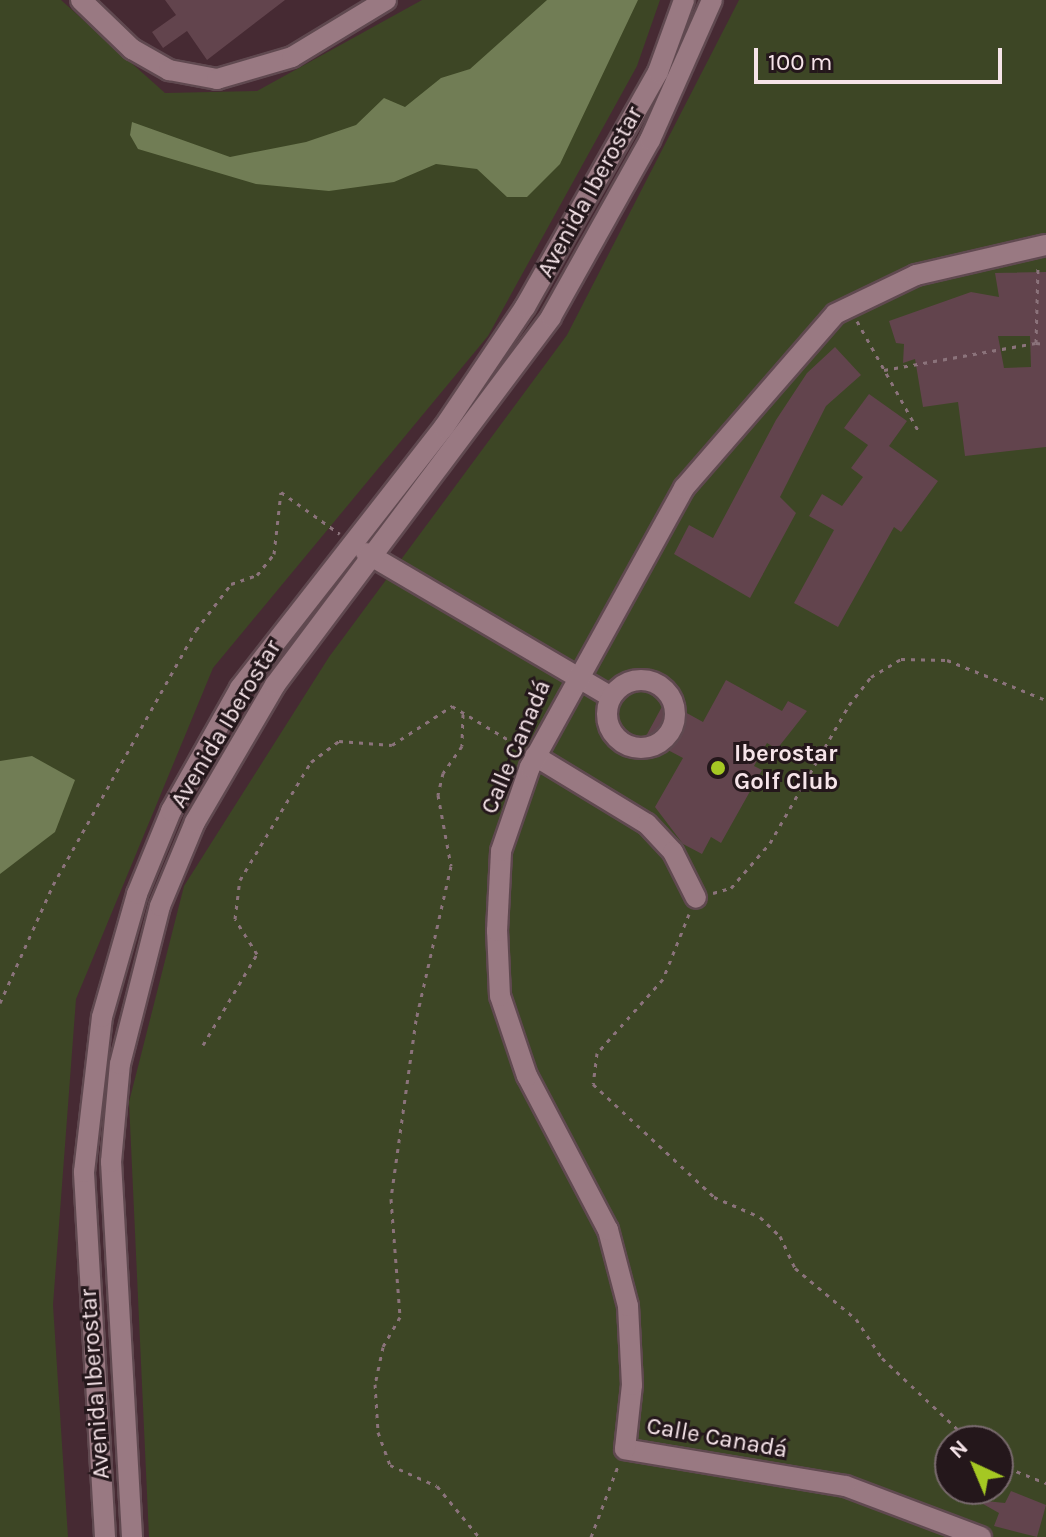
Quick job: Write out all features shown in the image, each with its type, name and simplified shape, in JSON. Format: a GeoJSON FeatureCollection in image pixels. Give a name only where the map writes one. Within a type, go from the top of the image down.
{"type":"FeatureCollection","features":[{"type":"Feature","properties":{"kind":"street"},"geometry":{"type":"LineString","coordinates":[[81,0],[132,49],[169,70],[217,79],[292,57],[386,0]]}},
{"type":"Feature","properties":{"kind":"street","name":"Avenida Iberostar"},"geometry":{"type":"LineString","coordinates":[[105,1537],[83,1206],[102,1017],[137,894],[171,811],[240,688],[352,544],[525,307],[658,72],[684,0]]}},
{"type":"Feature","properties":{"kind":"street","name":"Avenida Iberostar"},"geometry":{"type":"LineString","coordinates":[[132,1537],[111,1190],[120,1064],[141,971],[183,849],[245,733],[299,651],[375,559],[551,317],[650,140],[712,0]]}},
{"type":"Feature","properties":{"kind":"street","name":"Calle Canadá"},"geometry":{"type":"LineString","coordinates":[[981,1537],[845,1486],[625,1449],[632,1385],[628,1306],[608,1230],[527,1076],[500,996],[501,851],[535,756],[575,675],[684,488],[769,381],[850,307],[916,275],[1042,245]]}},
{"type":"Feature","properties":{"kind":"street"},"geometry":{"type":"LineString","coordinates":[[352,544],[611,697]]}},
{"type":"Feature","properties":{"kind":"street"},"geometry":{"type":"LineString","coordinates":[[535,756],[647,824],[673,852],[696,898]]}},
{"type":"Feature","properties":{"kind":"path"},"geometry":{"type":"LineString","coordinates":[[1036,343],[1042,245]]}},
{"type":"Feature","properties":{"kind":"path"},"geometry":{"type":"LineString","coordinates":[[850,307],[919,432]]}},
{"type":"Feature","properties":{"kind":"path"},"geometry":{"type":"LineString","coordinates":[[884,370],[1036,343],[1046,344]]}},
{"type":"Feature","properties":{"kind":"path"},"geometry":{"type":"LineString","coordinates":[[0,1003],[53,885],[196,630],[231,584],[257,575],[274,554],[281,492],[352,544]]}},
{"type":"Feature","properties":{"kind":"path"},"geometry":{"type":"LineString","coordinates":[[953,1425],[882,1358],[856,1319],[795,1268],[770,1226],[714,1197],[593,1084],[597,1053],[663,979],[696,898],[731,888],[770,843],[849,705],[871,677],[901,659],[947,660],[1046,700]]}},
{"type":"Feature","properties":{"kind":"path"},"geometry":{"type":"LineString","coordinates":[[203,1045],[257,954],[235,919],[240,880],[311,762],[339,741],[392,745],[452,706],[535,756]]}},
{"type":"Feature","properties":{"kind":"path"},"geometry":{"type":"LineString","coordinates":[[463,714],[462,746],[438,795],[451,866],[416,1020],[391,1199],[400,1317],[383,1347],[375,1384],[378,1432],[390,1465],[437,1486],[479,1537]]}},
{"type":"Feature","properties":{"kind":"path"},"geometry":{"type":"LineString","coordinates":[[591,1537],[625,1449]]}},
{"type":"Feature","properties":{"kind":"path"},"geometry":{"type":"LineString","coordinates":[[1014,1470],[1046,1483]]}},
{"type":"Feature","properties":{"kind":"shaded area"},"geometry":{"type":"Polygon","coordinates":[[[0,0],[61,0],[165,93],[257,91],[422,0],[660,0],[637,66],[488,336],[213,668],[76,999],[53,1305],[68,1537],[0,1537],[0,0]]]}},
{"type":"Feature","properties":{"kind":"shaded area"},"geometry":{"type":"Polygon","coordinates":[[[547,0],[638,0],[560,164],[527,197],[507,197],[477,169],[436,164],[394,182],[329,191],[256,184],[138,149],[130,135],[132,122],[230,157],[306,142],[356,125],[384,98],[405,107],[441,78],[470,69],[547,0]]]}},
{"type":"Feature","properties":{"kind":"shaded area"},"geometry":{"type":"Polygon","coordinates":[[[739,0],[1046,0],[1046,1537],[149,1537],[129,1102],[184,886],[329,657],[567,335],[739,0]]]}},
{"type":"Feature","properties":{"kind":"shaded area"},"geometry":{"type":"Polygon","coordinates":[[[32,756],[75,780],[55,832],[0,874],[0,761],[32,756]]]}},
{"type":"Feature","properties":{"kind":"building"},"geometry":{"type":"Polygon","coordinates":[[[165,0],[285,0],[207,60],[187,31],[163,48],[152,32],[176,15],[165,0]]]}},
{"type":"Feature","properties":{"kind":"building"},"geometry":{"type":"Polygon","coordinates":[[[1046,272],[1046,447],[965,456],[958,402],[923,407],[915,359],[903,363],[904,344],[896,343],[889,321],[971,292],[999,297],[995,273],[1046,272]],[[998,336],[1004,368],[1031,367],[1030,336],[998,336]]]}},
{"type":"Feature","properties":{"kind":"building"},"geometry":{"type":"Polygon","coordinates":[[[835,347],[861,375],[826,406],[780,497],[796,513],[750,598],[674,554],[689,525],[713,538],[776,420],[807,373],[835,347]]]}},
{"type":"Feature","properties":{"kind":"building"},"geometry":{"type":"Polygon","coordinates":[[[869,394],[907,421],[889,446],[938,481],[901,532],[894,527],[838,627],[794,603],[834,530],[809,516],[822,494],[842,506],[863,477],[851,468],[868,445],[844,428],[869,394]]]}},
{"type":"Feature","properties":{"kind":"building","name":"Iberostar Golf Club"},"geometry":{"type":"Polygon","coordinates":[[[726,680],[782,711],[788,701],[807,711],[777,749],[767,743],[754,766],[762,770],[721,843],[711,837],[702,854],[683,844],[655,807],[683,758],[645,738],[665,701],[703,722],[726,680]]]}},
{"type":"Feature","properties":{"kind":"building"},"geometry":{"type":"Polygon","coordinates":[[[1014,1492],[1046,1505],[1037,1537],[994,1526],[999,1513],[985,1505],[1014,1505],[1014,1492]]]}},
{"type":"Feature","properties":{"kind":"place","name":"Iberostar Golf Club"},"geometry":{"type":"Point","coordinates":[718,768]}}]}
